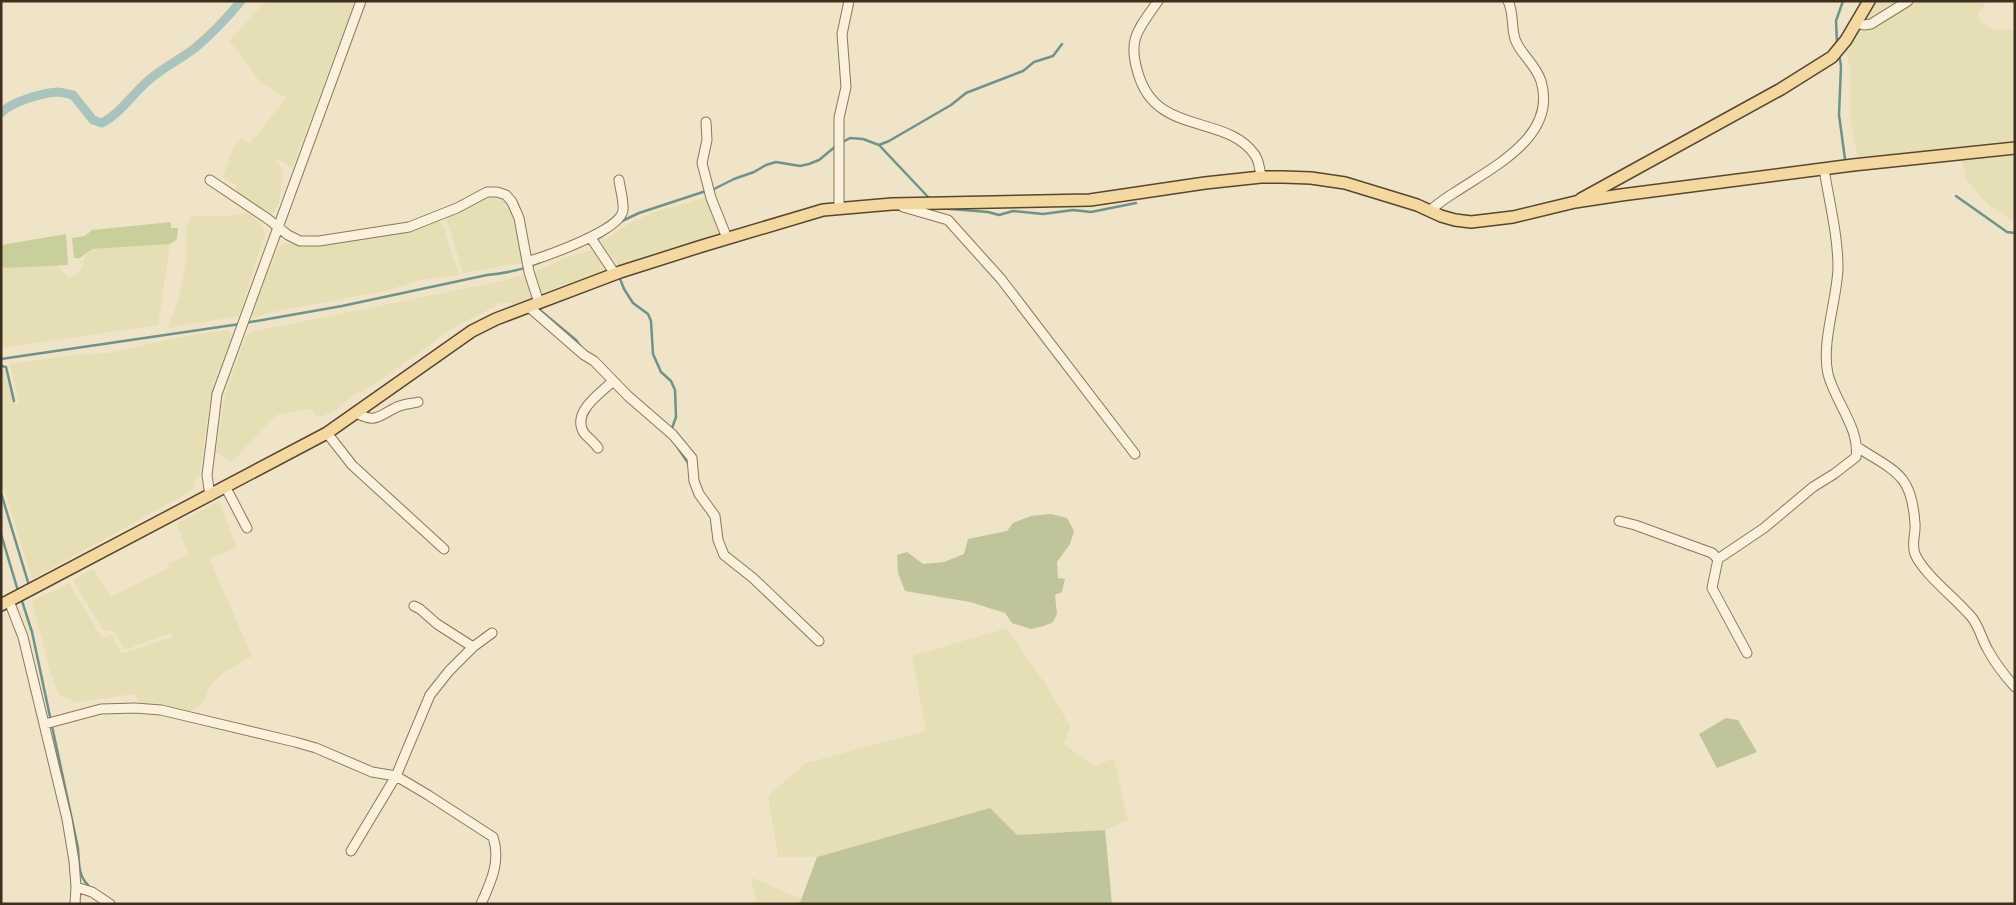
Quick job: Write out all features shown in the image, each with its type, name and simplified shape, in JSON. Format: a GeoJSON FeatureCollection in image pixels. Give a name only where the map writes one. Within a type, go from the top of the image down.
{"type":"FeatureCollection","features":[{"type":"Feature","properties":{"kind":"main road"},"geometry":{"type":"LineString","coordinates":[[1575,202],[1781,89],[1832,56],[1846,40],[1868,1]]}},
{"type":"Feature","properties":{"kind":"main road"},"geometry":{"type":"LineString","coordinates":[[13,599],[327,433],[472,331],[496,319],[617,274],[727,238],[824,210],[892,204],[1090,200],[1168,187],[1261,177],[1311,178],[1345,183],[1417,205],[1455,220],[1493,221],[1575,202],[1847,166],[2015,148]]}},
{"type":"Feature","properties":{"kind":"street"},"geometry":{"type":"LineString","coordinates":[[210,496],[207,475],[217,394],[361,1]]}},
{"type":"Feature","properties":{"kind":"street"},"geometry":{"type":"LineString","coordinates":[[839,209],[839,118],[846,87],[842,34],[849,1]]}},
{"type":"Feature","properties":{"kind":"street"},"geometry":{"type":"LineString","coordinates":[[1158,1],[1133,41],[1133,57],[1146,94],[1159,106],[1185,121],[1236,138],[1255,155],[1259,163],[1261,177]]}},
{"type":"Feature","properties":{"kind":"street"},"geometry":{"type":"LineString","coordinates":[[1429,211],[1516,150],[1531,133],[1541,116],[1544,98],[1540,81],[1532,63],[1519,48],[1515,38],[1512,13],[1508,1]]}},
{"type":"Feature","properties":{"kind":"street"},"geometry":{"type":"LineString","coordinates":[[1856,23],[1871,24],[1908,1]]}},
{"type":"Feature","properties":{"kind":"street"},"geometry":{"type":"LineString","coordinates":[[706,122],[707,140],[702,163],[711,198],[727,238]]}},
{"type":"Feature","properties":{"kind":"street"},"geometry":{"type":"LineString","coordinates":[[1747,654],[1712,588],[1718,559],[1764,528],[1813,487],[1856,457],[1857,447],[1849,422],[1840,405],[1828,373],[1827,364],[1838,268],[1824,169]]}},
{"type":"Feature","properties":{"kind":"street"},"geometry":{"type":"LineString","coordinates":[[210,180],[268,219],[278,228],[300,241],[319,241],[386,231],[428,220],[487,192],[497,192],[506,195],[512,202],[519,218],[535,305],[584,355],[594,361],[613,381],[671,433],[692,458],[694,481],[698,494],[715,516],[718,540],[724,555],[753,578],[819,641]]}},
{"type":"Feature","properties":{"kind":"street"},"geometry":{"type":"LineString","coordinates":[[527,262],[591,238],[621,217],[623,211],[619,180]]}},
{"type":"Feature","properties":{"kind":"street"},"geometry":{"type":"LineString","coordinates":[[892,204],[948,220],[1001,279],[1135,454]]}},
{"type":"Feature","properties":{"kind":"street"},"geometry":{"type":"LineString","coordinates":[[591,238],[617,274]]}},
{"type":"Feature","properties":{"kind":"street"},"geometry":{"type":"LineString","coordinates":[[598,448],[585,434],[581,426],[581,415],[613,381]]}},
{"type":"Feature","properties":{"kind":"street"},"geometry":{"type":"LineString","coordinates":[[356,413],[367,419],[375,419],[397,407],[418,402]]}},
{"type":"Feature","properties":{"kind":"street"},"geometry":{"type":"LineString","coordinates":[[327,433],[352,465],[444,549]]}},
{"type":"Feature","properties":{"kind":"street"},"geometry":{"type":"LineString","coordinates":[[1857,447],[1894,471],[1907,484],[1914,502],[1915,530],[1912,543],[1914,553],[1921,564],[1971,617],[1987,649],[2004,675],[2015,687]]}},
{"type":"Feature","properties":{"kind":"street"},"geometry":{"type":"LineString","coordinates":[[226,488],[247,528]]}},
{"type":"Feature","properties":{"kind":"street"},"geometry":{"type":"LineString","coordinates":[[1619,521],[1635,524],[1712,553],[1718,559]]}},
{"type":"Feature","properties":{"kind":"street"},"geometry":{"type":"LineString","coordinates":[[13,599],[50,723],[67,819],[76,887],[75,904]]}},
{"type":"Feature","properties":{"kind":"street"},"geometry":{"type":"LineString","coordinates":[[414,606],[437,624],[473,647]]}},
{"type":"Feature","properties":{"kind":"street"},"geometry":{"type":"LineString","coordinates":[[351,851],[396,776],[430,695],[449,671],[473,647],[492,633]]}},
{"type":"Feature","properties":{"kind":"street"},"geometry":{"type":"LineString","coordinates":[[50,723],[101,709],[119,707],[161,710],[295,742],[316,748],[372,772],[396,776],[492,837],[496,851],[496,863],[481,904]]}},
{"type":"Feature","properties":{"kind":"street"},"geometry":{"type":"LineString","coordinates":[[76,887],[92,892],[110,904]]}},
{"type":"Feature","properties":{"kind":"shaded area"},"geometry":{"type":"Polygon","coordinates":[[[266,1],[355,1],[292,168],[282,161],[274,159],[283,170],[279,202],[274,213],[271,214],[267,214],[235,192],[237,186],[223,177],[233,148],[241,139],[250,144],[286,98],[260,82],[229,41],[266,1]]]}},
{"type":"Feature","properties":{"kind":"shaded area"},"geometry":{"type":"Polygon","coordinates":[[[1876,1],[1987,1],[1978,13],[1981,22],[1993,30],[2015,29],[2015,140],[1858,158],[1850,118],[1851,71],[1846,51],[1876,1]]]}},
{"type":"Feature","properties":{"kind":"shaded area"},"geometry":{"type":"Polygon","coordinates":[[[2015,155],[2015,223],[1989,205],[1967,181],[1962,161],[2015,155]]]}},
{"type":"Feature","properties":{"kind":"shaded area"},"geometry":{"type":"Polygon","coordinates":[[[485,197],[502,200],[510,207],[524,262],[463,273],[446,217],[461,207],[485,197]]]}},
{"type":"Feature","properties":{"kind":"shaded area"},"geometry":{"type":"Polygon","coordinates":[[[707,197],[720,232],[718,235],[619,267],[601,242],[632,222],[654,212],[707,197]]]}},
{"type":"Feature","properties":{"kind":"shaded area"},"geometry":{"type":"Polygon","coordinates":[[[248,213],[262,225],[265,234],[239,316],[168,328],[179,298],[186,262],[186,228],[191,216],[226,216],[248,213]]]}},
{"type":"Feature","properties":{"kind":"shaded area"},"geometry":{"type":"Polygon","coordinates":[[[439,221],[443,226],[459,275],[420,280],[385,291],[267,313],[253,319],[252,314],[279,246],[286,243],[307,245],[439,221]]]}},
{"type":"Feature","properties":{"kind":"shaded area"},"geometry":{"type":"Polygon","coordinates":[[[170,244],[158,325],[1,348],[1,266],[5,268],[57,265],[69,279],[79,273],[87,253],[92,249],[170,244]]]}},
{"type":"Feature","properties":{"kind":"shaded area"},"geometry":{"type":"Polygon","coordinates":[[[592,250],[605,270],[538,294],[531,274],[565,258],[592,250]]]}},
{"type":"Feature","properties":{"kind":"shaded area"},"geometry":{"type":"Polygon","coordinates":[[[525,274],[532,300],[514,305],[508,302],[499,303],[468,320],[441,335],[433,343],[362,392],[356,393],[336,410],[323,416],[316,417],[312,409],[276,415],[232,462],[216,453],[225,394],[246,336],[250,332],[503,281],[525,274]]]}},
{"type":"Feature","properties":{"kind":"shaded area"},"geometry":{"type":"Polygon","coordinates":[[[227,330],[231,333],[231,338],[215,379],[207,417],[200,472],[199,477],[195,478],[193,490],[32,579],[1,479],[1,369],[4,369],[14,404],[19,403],[10,364],[67,356],[108,353],[186,336],[227,330]]]}},
{"type":"Feature","properties":{"kind":"shaded area"},"geometry":{"type":"Polygon","coordinates":[[[219,501],[237,548],[209,558],[252,656],[226,671],[211,685],[201,706],[188,712],[167,706],[141,704],[134,694],[76,702],[58,693],[49,667],[32,601],[69,583],[102,638],[112,635],[122,654],[163,640],[171,638],[173,640],[171,633],[125,650],[114,631],[103,630],[73,580],[93,569],[111,597],[169,568],[168,564],[189,554],[176,524],[219,501]]]}},
{"type":"Feature","properties":{"kind":"shaded area"},"geometry":{"type":"Polygon","coordinates":[[[1007,628],[1046,685],[1070,726],[1064,744],[1094,766],[1114,758],[1128,820],[1105,830],[1017,835],[990,808],[817,857],[778,857],[768,796],[806,763],[926,731],[912,656],[1007,628]]]}},
{"type":"Feature","properties":{"kind":"shaded area"},"geometry":{"type":"Polygon","coordinates":[[[750,877],[814,904],[757,904],[750,877]]]}},
{"type":"Feature","properties":{"kind":"green space"},"geometry":{"type":"Polygon","coordinates":[[[171,222],[171,228],[178,228],[177,239],[170,244],[92,249],[80,258],[74,258],[72,238],[85,236],[92,230],[171,222]]]}},
{"type":"Feature","properties":{"kind":"green space"},"geometry":{"type":"Polygon","coordinates":[[[66,234],[68,265],[5,268],[1,266],[1,245],[66,234]]]}},
{"type":"Feature","properties":{"kind":"green space"},"geometry":{"type":"Polygon","coordinates":[[[1051,514],[1067,518],[1074,531],[1070,544],[1057,562],[1058,578],[1065,579],[1062,592],[1055,595],[1057,614],[1053,622],[1031,629],[1012,623],[1005,613],[970,602],[905,591],[898,573],[897,555],[907,552],[923,564],[944,562],[964,554],[968,539],[1007,531],[1013,523],[1031,516],[1051,514]]]}},
{"type":"Feature","properties":{"kind":"green space"},"geometry":{"type":"Polygon","coordinates":[[[1726,718],[1738,720],[1757,752],[1717,768],[1699,734],[1726,718]]]}},
{"type":"Feature","properties":{"kind":"green space"},"geometry":{"type":"Polygon","coordinates":[[[990,808],[1017,835],[1105,830],[1112,904],[800,903],[817,857],[990,808]]]}},
{"type":"Feature","properties":{"kind":"waterway"},"geometry":{"type":"LineString","coordinates":[[1,113],[12,105],[27,99],[59,92],[73,95],[93,120],[102,123],[115,114],[150,79],[201,43],[241,1]]}},
{"type":"Feature","properties":{"kind":"waterway"},"geometry":{"type":"LineString","coordinates":[[1837,43],[1836,21],[1843,1]]}},
{"type":"Feature","properties":{"kind":"waterway"},"geometry":{"type":"LineString","coordinates":[[879,145],[951,105],[966,93],[1023,71],[1034,62],[1053,56],[1062,44]]}},
{"type":"Feature","properties":{"kind":"waterway"},"geometry":{"type":"LineString","coordinates":[[1839,54],[1841,66],[1839,115],[1845,159]]}},
{"type":"Feature","properties":{"kind":"waterway"},"geometry":{"type":"LineString","coordinates":[[841,143],[850,138],[863,139],[879,145],[930,199]]}},
{"type":"Feature","properties":{"kind":"waterway"},"geometry":{"type":"LineString","coordinates":[[712,190],[776,162],[800,166],[809,164],[819,160],[836,146]]}},
{"type":"Feature","properties":{"kind":"waterway"},"geometry":{"type":"LineString","coordinates":[[620,222],[639,213],[706,191]]}},
{"type":"Feature","properties":{"kind":"waterway"},"geometry":{"type":"LineString","coordinates":[[1956,196],[2007,232],[2015,233]]}},
{"type":"Feature","properties":{"kind":"waterway"},"geometry":{"type":"LineString","coordinates":[[938,208],[988,212],[999,215],[1013,211],[1043,214],[1073,210],[1091,212],[1136,203]]}},
{"type":"Feature","properties":{"kind":"waterway"},"geometry":{"type":"LineString","coordinates":[[596,240],[608,232]]}},
{"type":"Feature","properties":{"kind":"waterway"},"geometry":{"type":"LineString","coordinates":[[245,323],[342,306],[487,275],[510,272],[547,259]]}},
{"type":"Feature","properties":{"kind":"waterway"},"geometry":{"type":"LineString","coordinates":[[619,276],[624,289],[633,303],[648,314],[651,321],[653,354],[661,372],[671,381],[675,390],[676,417],[671,431]]}},
{"type":"Feature","properties":{"kind":"waterway"},"geometry":{"type":"LineString","coordinates":[[538,306],[541,311],[576,340],[581,347]]}},
{"type":"Feature","properties":{"kind":"waterway"},"geometry":{"type":"LineString","coordinates":[[1,359],[240,324]]}},
{"type":"Feature","properties":{"kind":"waterway"},"geometry":{"type":"LineString","coordinates":[[1,366],[6,367],[14,401]]}},
{"type":"Feature","properties":{"kind":"waterway"},"geometry":{"type":"LineString","coordinates":[[676,445],[688,463]]}},
{"type":"Feature","properties":{"kind":"waterway"},"geometry":{"type":"LineString","coordinates":[[1,493],[28,582]]}},
{"type":"Feature","properties":{"kind":"waterway"},"geometry":{"type":"LineString","coordinates":[[1,534],[18,591]]}},
{"type":"Feature","properties":{"kind":"waterway"},"geometry":{"type":"LineString","coordinates":[[21,598],[32,632],[78,848],[81,873],[88,885]]}}]}
